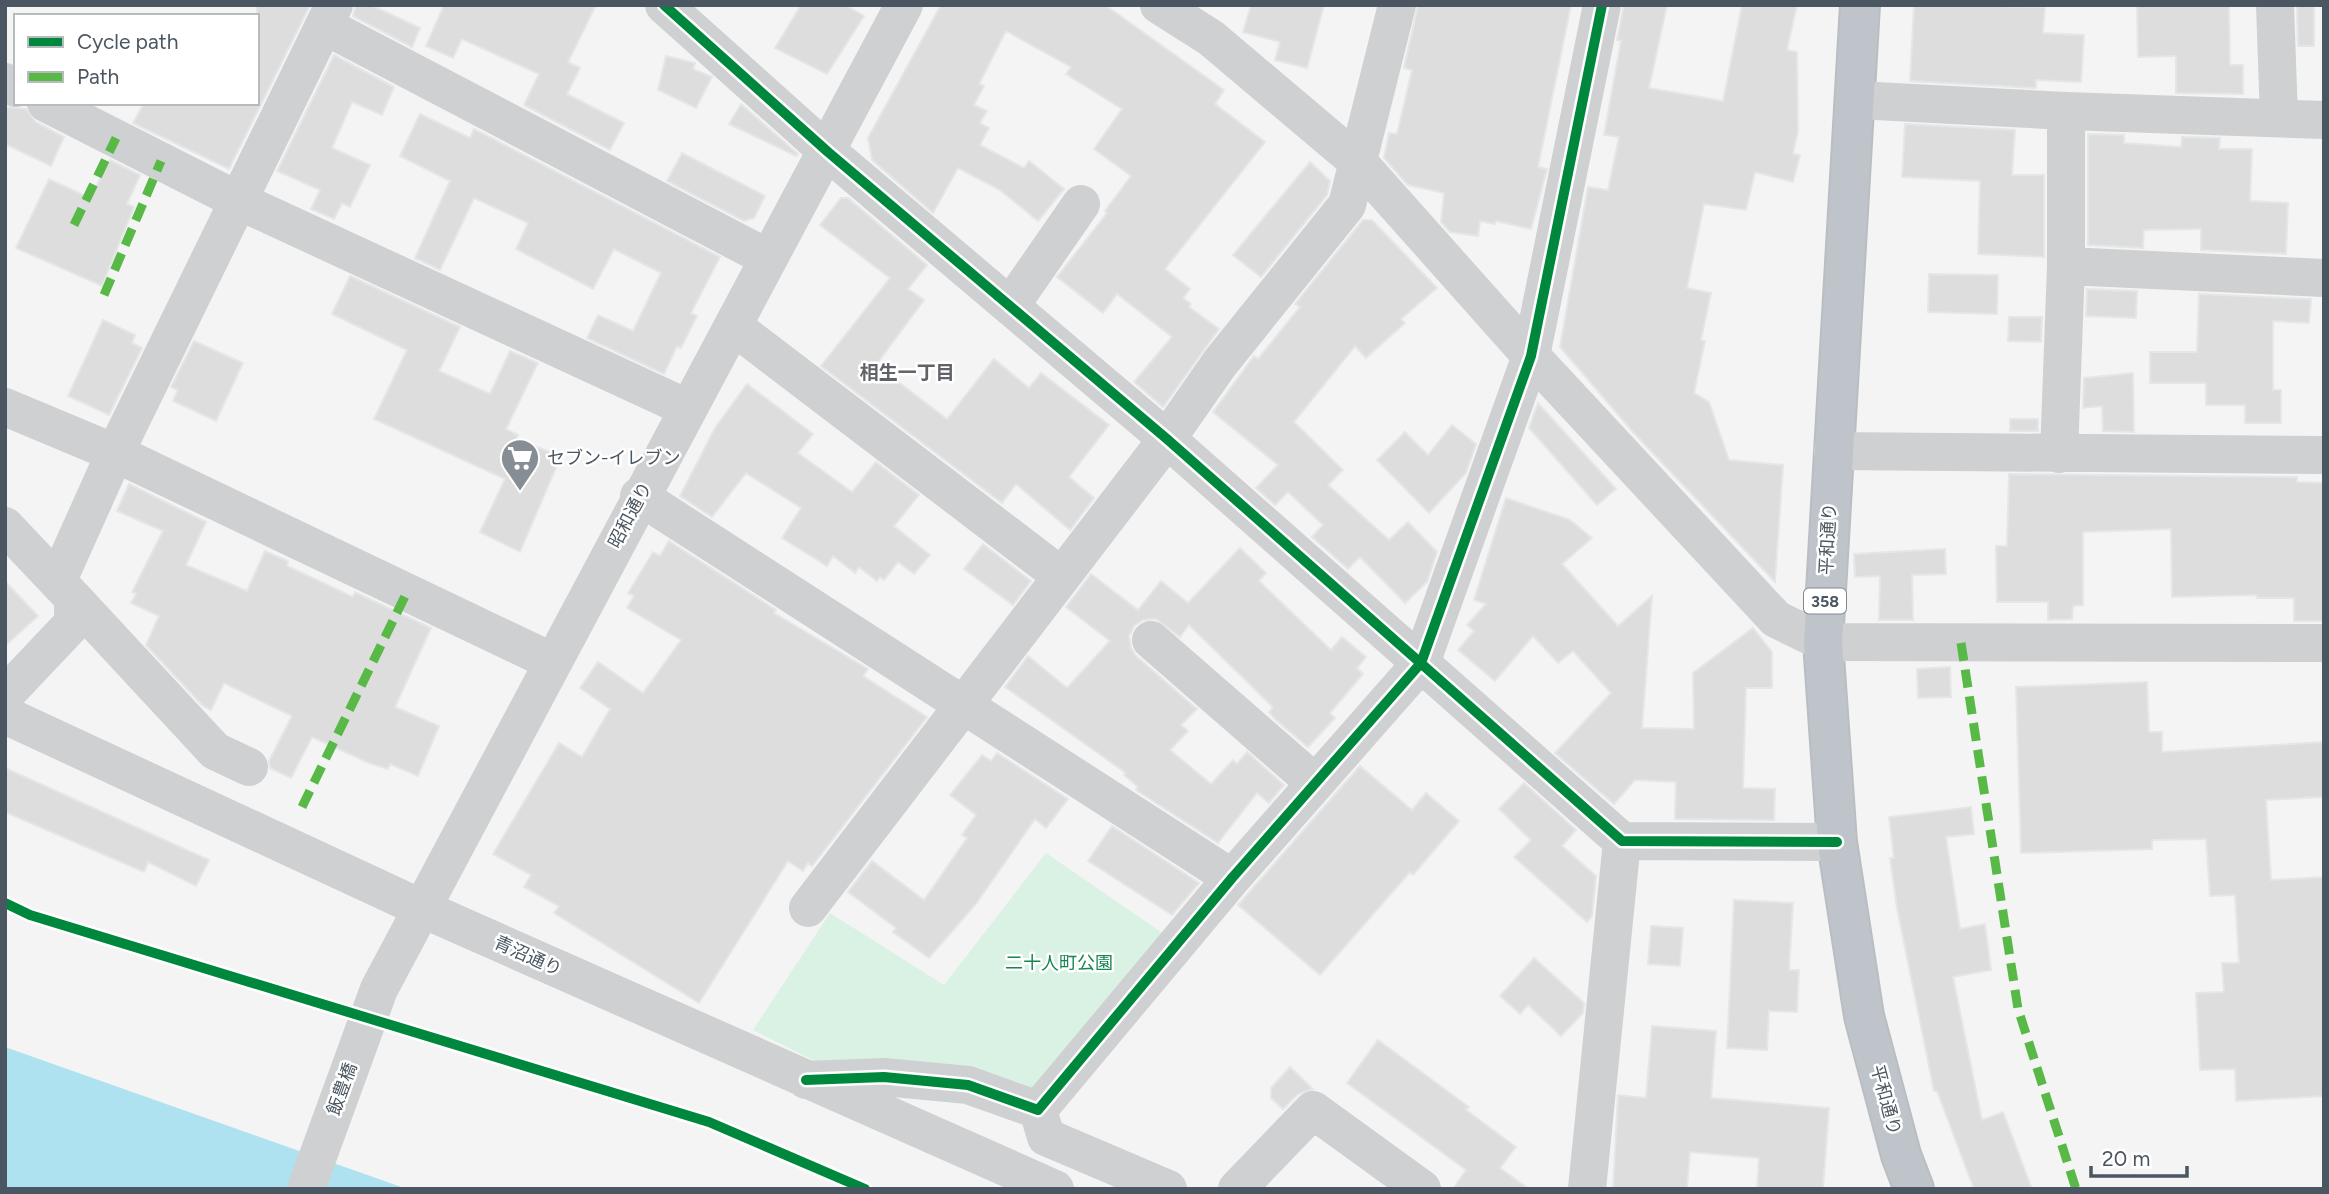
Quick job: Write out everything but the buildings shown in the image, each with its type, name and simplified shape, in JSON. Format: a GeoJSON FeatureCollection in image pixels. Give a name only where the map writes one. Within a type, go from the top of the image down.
{"type":"FeatureCollection","features":[{"type":"Feature","properties":{"kind":"highway","name":"平和通り"},"geometry":{"type":"LineString","coordinates":[[1860,5],[1823,642],[1837,842],[1864,1016],[1901,1155],[1914,1189]]}},
{"type":"Feature","properties":{"kind":"street","name":"昭和通り"},"geometry":{"type":"LineString","coordinates":[[379,989],[639,496],[828,152],[904,5]]}},
{"type":"Feature","properties":{"kind":"street"},"geometry":{"type":"LineString","coordinates":[[1159,5],[1211,38],[1359,163],[1531,356],[1776,619],[1823,642],[2324,643]]}},
{"type":"Feature","properties":{"kind":"street"},"geometry":{"type":"LineString","coordinates":[[807,908],[1167,439],[1220,363],[1347,205],[1397,5]]}},
{"type":"Feature","properties":{"kind":"street"},"geometry":{"type":"LineString","coordinates":[[1038,1110],[1231,878],[1421,663],[1531,356],[1602,5]]}},
{"type":"Feature","properties":{"kind":"street"},"geometry":{"type":"LineString","coordinates":[[2274,5],[2278,118]]}},
{"type":"Feature","properties":{"kind":"street"},"geometry":{"type":"LineString","coordinates":[[686,13],[828,152],[1167,439],[1622,841],[1837,842]]}},
{"type":"Feature","properties":{"kind":"street"},"geometry":{"type":"LineString","coordinates":[[5,695],[73,623],[66,589],[115,453],[329,15],[768,258]]}},
{"type":"Feature","properties":{"kind":"street"},"geometry":{"type":"LineString","coordinates":[[1856,100],[2324,120]]}},
{"type":"Feature","properties":{"kind":"street"},"geometry":{"type":"LineString","coordinates":[[51,105],[239,201],[687,408]]}},
{"type":"Feature","properties":{"kind":"street"},"geometry":{"type":"LineString","coordinates":[[2059,454],[2066,266],[2066,111]]}},
{"type":"Feature","properties":{"kind":"street"},"geometry":{"type":"LineString","coordinates":[[1011,305],[1081,204]]}},
{"type":"Feature","properties":{"kind":"street"},"geometry":{"type":"LineString","coordinates":[[2066,266],[2324,278]]}},
{"type":"Feature","properties":{"kind":"street"},"geometry":{"type":"LineString","coordinates":[[733,326],[1060,575]]}},
{"type":"Feature","properties":{"kind":"street"},"geometry":{"type":"LineString","coordinates":[[5,407],[115,453],[553,662]]}},
{"type":"Feature","properties":{"kind":"street"},"geometry":{"type":"LineString","coordinates":[[1833,451],[2324,455]]}},
{"type":"Feature","properties":{"kind":"street"},"geometry":{"type":"LineString","coordinates":[[639,496],[1231,878]]}},
{"type":"Feature","properties":{"kind":"street"},"geometry":{"type":"LineString","coordinates":[[5,526],[215,751],[249,767]]}},
{"type":"Feature","properties":{"kind":"street"},"geometry":{"type":"LineString","coordinates":[[1151,640],[1315,783]]}},
{"type":"Feature","properties":{"kind":"street","name":"青沼通り"},"geometry":{"type":"LineString","coordinates":[[5,715],[423,909],[1055,1189]]}},
{"type":"Feature","properties":{"kind":"street"},"geometry":{"type":"LineString","coordinates":[[1587,1189],[1622,841]]}},
{"type":"Feature","properties":{"kind":"street","name":"飯豊橋"},"geometry":{"type":"LineString","coordinates":[[306,1189],[379,989]]}},
{"type":"Feature","properties":{"kind":"street"},"geometry":{"type":"LineString","coordinates":[[806,1080],[884,1077],[968,1084],[1038,1110]]}},
{"type":"Feature","properties":{"kind":"street"},"geometry":{"type":"LineString","coordinates":[[1038,1110],[1046,1137],[1168,1189]]}},
{"type":"Feature","properties":{"kind":"street"},"geometry":{"type":"LineString","coordinates":[[1237,1189],[1313,1110],[1422,1189]]}},
{"type":"Feature","properties":{"kind":"green space","name":"二十人町公園"},"geometry":{"type":"Polygon","coordinates":[[[1046,853],[1177,943],[1038,1110],[835,1071],[753,1030],[830,913],[944,985],[1046,853]]]}},
{"type":"Feature","properties":{"kind":"water"},"geometry":{"type":"Polygon","coordinates":[[[5,1047],[407,1189],[5,1188],[5,1047]]]}},
{"type":"Feature","properties":{"kind":"marked path"},"geometry":{"type":"LineString","coordinates":[[74,225],[116,138]]}},
{"type":"Feature","properties":{"kind":"marked path"},"geometry":{"type":"LineString","coordinates":[[104,295],[161,161]]}},
{"type":"Feature","properties":{"kind":"marked path"},"geometry":{"type":"LineString","coordinates":[[302,807],[407,592]]}},
{"type":"Feature","properties":{"kind":"marked path"},"geometry":{"type":"LineString","coordinates":[[1961,643],[2018,1009],[2076,1189]]}},
{"type":"Feature","properties":{"kind":"cycle path"},"geometry":{"type":"LineString","coordinates":[[664,5],[828,152],[1167,439],[1622,841],[1837,842]]}},
{"type":"Feature","properties":{"kind":"cycle path"},"geometry":{"type":"LineString","coordinates":[[806,1080],[884,1077],[968,1085],[1038,1110],[1232,878],[1421,663],[1531,356],[1602,5]]}},
{"type":"Feature","properties":{"kind":"cycle path"},"geometry":{"type":"LineString","coordinates":[[5,903],[30,915],[709,1122],[865,1189]]}},
{"type":"Feature","properties":{"kind":"place","name":"セブン-イレブン"},"geometry":{"type":"Point","coordinates":[520,492]}},
{"type":"Feature","properties":{"kind":"district","name":"相生一丁目"},"geometry":{"type":"Point","coordinates":[907,372]}}]}
